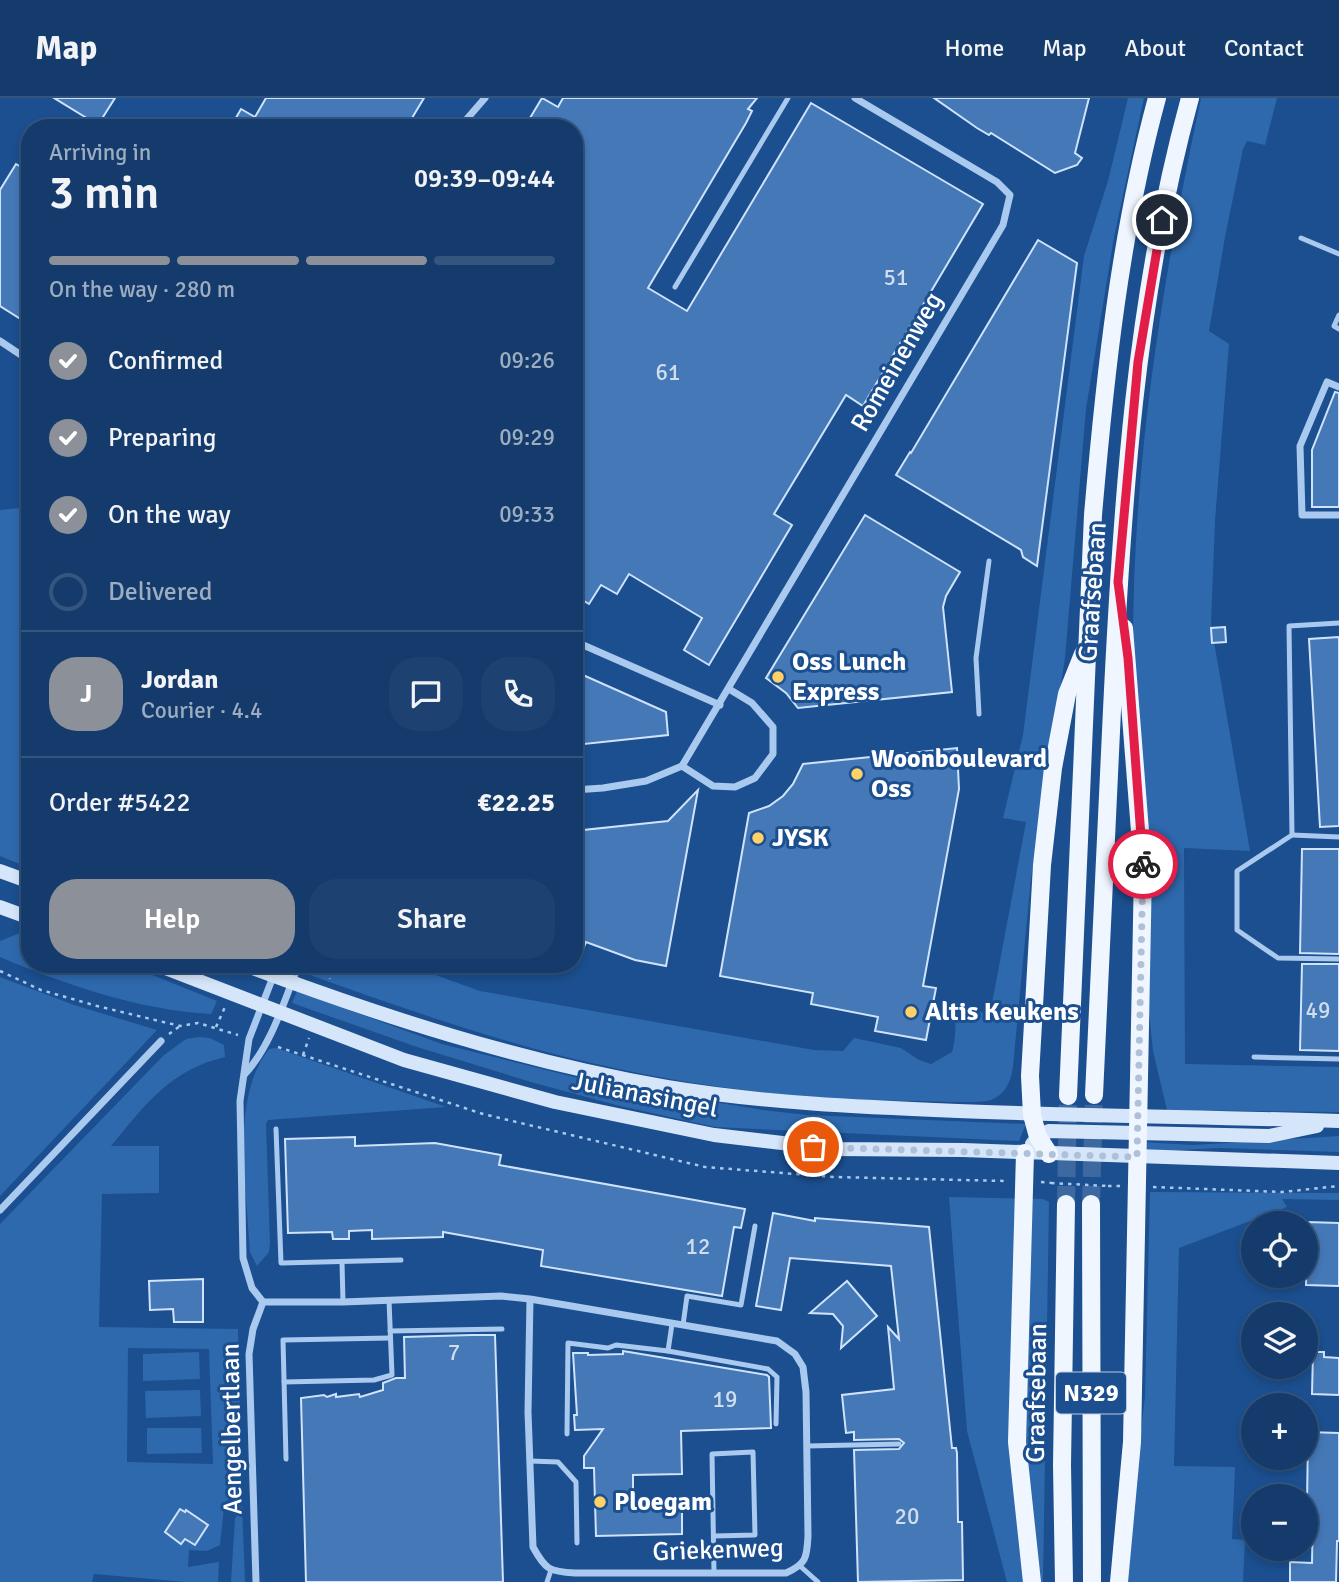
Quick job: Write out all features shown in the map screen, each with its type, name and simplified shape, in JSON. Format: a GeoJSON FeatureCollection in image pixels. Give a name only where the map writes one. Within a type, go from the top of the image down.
{"type":"FeatureCollection","features":[{"type":"Feature","properties":{"kind":"main road","name":"Graafsebaan"},"geometry":{"type":"LineString","coordinates":[[1068,1096],[1093,515],[1108,351],[1148,130],[1157,98]]}},
{"type":"Feature","properties":{"kind":"main road","name":"Graafsebaan"},"geometry":{"type":"LineString","coordinates":[[1094,1095],[1118,582],[1140,349],[1152,270],[1190,98]]}},
{"type":"Feature","properties":{"kind":"main road","name":"N329"},"geometry":{"type":"LineString","coordinates":[[1118,582],[1128,658],[1143,869],[1132,1442],[1119,1582]]}},
{"type":"Feature","properties":{"kind":"main road"},"geometry":{"type":"LineString","coordinates":[[1049,1154],[1038,1137],[1032,1115],[1030,1076],[1042,865],[1054,768],[1068,694],[1088,641]]}},
{"type":"Feature","properties":{"kind":"main road"},"geometry":{"type":"LineString","coordinates":[[0,871],[21,879]]}},
{"type":"Feature","properties":{"kind":"main road"},"geometry":{"type":"LineString","coordinates":[[0,907],[21,915]]}},
{"type":"Feature","properties":{"kind":"main road","name":"Julianasingel"},"geometry":{"type":"LineString","coordinates":[[179,973],[404,1060],[482,1084],[714,1135],[834,1149],[1339,1163]]}},
{"type":"Feature","properties":{"kind":"main road","name":"Julianasingel"},"geometry":{"type":"LineString","coordinates":[[280,973],[292,982],[476,1043],[565,1066],[668,1087],[814,1105],[1032,1115],[1138,1124]]}},
{"type":"Feature","properties":{"kind":"main road"},"geometry":{"type":"LineString","coordinates":[[1025,1153],[1038,1137],[1049,1130],[1138,1124],[1339,1122]]}},
{"type":"Feature","properties":{"kind":"main road","name":"N329"},"geometry":{"type":"LineString","coordinates":[[1025,1153],[1017,1442],[1032,1582]]}},
{"type":"Feature","properties":{"kind":"main road","name":"Graafsebaan"},"geometry":{"type":"LineString","coordinates":[[1064,1582],[1062,1465],[1066,1204]]}},
{"type":"Feature","properties":{"kind":"main road","name":"Graafsebaan"},"geometry":{"type":"LineString","coordinates":[[1091,1204],[1092,1582]]}},
{"type":"Feature","properties":{"kind":"street"},"geometry":{"type":"LineString","coordinates":[[467,119],[485,98]]}},
{"type":"Feature","properties":{"kind":"street","name":"Romeinenweg"},"geometry":{"type":"LineString","coordinates":[[682,766],[1003,225],[1010,195],[997,182],[855,98]]}},
{"type":"Feature","properties":{"kind":"street"},"geometry":{"type":"LineString","coordinates":[[0,341],[21,354]]}},
{"type":"Feature","properties":{"kind":"street"},"geometry":{"type":"LineString","coordinates":[[1339,387],[1327,382],[1300,446],[1302,515],[1339,514]]}},
{"type":"Feature","properties":{"kind":"street"},"geometry":{"type":"LineString","coordinates":[[583,645],[720,705]]}},
{"type":"Feature","properties":{"kind":"street"},"geometry":{"type":"LineString","coordinates":[[583,789],[646,781],[682,766],[713,786],[735,787],[755,778],[773,754],[773,726],[752,703],[729,689]]}},
{"type":"Feature","properties":{"kind":"street"},"geometry":{"type":"LineString","coordinates":[[263,1302],[252,1288],[243,1258],[240,1101],[249,1038],[275,973]]}},
{"type":"Feature","properties":{"kind":"street"},"geometry":{"type":"LineString","coordinates":[[244,1074],[255,1063],[266,1044],[296,973]]}},
{"type":"Feature","properties":{"kind":"street"},"geometry":{"type":"LineString","coordinates":[[0,1210],[160,1041]]}},
{"type":"Feature","properties":{"kind":"street","name":"Griekenweg"},"geometry":{"type":"LineString","coordinates":[[263,1302],[501,1296],[777,1341],[795,1354],[803,1367],[807,1446],[807,1554],[800,1566],[786,1573],[575,1573],[551,1570]]}},
{"type":"Feature","properties":{"kind":"street"},"geometry":{"type":"LineString","coordinates":[[530,1300],[533,1547],[543,1566],[551,1570]]}},
{"type":"Feature","properties":{"kind":"street","name":"Aengelbertlaan"},"geometry":{"type":"LineString","coordinates":[[256,1582],[249,1354],[253,1329],[263,1302]]}},
{"type":"Feature","properties":{"kind":"lane"},"geometry":{"type":"LineString","coordinates":[[675,287],[788,98]]}},
{"type":"Feature","properties":{"kind":"lane"},"geometry":{"type":"LineString","coordinates":[[1301,238],[1339,254]]}},
{"type":"Feature","properties":{"kind":"lane"},"geometry":{"type":"LineString","coordinates":[[1339,314],[1334,326],[1339,329]]}},
{"type":"Feature","properties":{"kind":"lane"},"geometry":{"type":"LineString","coordinates":[[979,714],[976,658],[989,561]]}},
{"type":"Feature","properties":{"kind":"lane"},"geometry":{"type":"LineString","coordinates":[[1292,835],[1289,626],[1339,623]]}},
{"type":"Feature","properties":{"kind":"lane"},"geometry":{"type":"LineString","coordinates":[[1339,837],[1292,835],[1237,871],[1237,930],[1279,958],[1339,959]]}},
{"type":"Feature","properties":{"kind":"lane"},"geometry":{"type":"LineString","coordinates":[[1254,1057],[1339,1059]]}},
{"type":"Feature","properties":{"kind":"lane"},"geometry":{"type":"LineString","coordinates":[[276,1129],[281,1263],[401,1261]]}},
{"type":"Feature","properties":{"kind":"lane"},"geometry":{"type":"LineString","coordinates":[[683,1325],[687,1296],[741,1305],[755,1226]]}},
{"type":"Feature","properties":{"kind":"lane"},"geometry":{"type":"LineString","coordinates":[[342,1262],[343,1302]]}},
{"type":"Feature","properties":{"kind":"lane"},"geometry":{"type":"LineString","coordinates":[[284,1382],[374,1380],[392,1375],[389,1300]]}},
{"type":"Feature","properties":{"kind":"lane"},"geometry":{"type":"LineString","coordinates":[[668,1351],[671,1324]]}},
{"type":"Feature","properties":{"kind":"lane"},"geometry":{"type":"LineString","coordinates":[[286,1459],[283,1340],[502,1329]]}},
{"type":"Feature","properties":{"kind":"lane"},"geometry":{"type":"LineString","coordinates":[[567,1434],[568,1343],[668,1351],[768,1369],[777,1377],[776,1424]]}},
{"type":"Feature","properties":{"kind":"lane"},"geometry":{"type":"LineString","coordinates":[[807,1446],[900,1444]]}},
{"type":"Feature","properties":{"kind":"lane"},"geometry":{"type":"LineString","coordinates":[[714,1536],[755,1535],[753,1451],[712,1454],[714,1573]]}},
{"type":"Feature","properties":{"kind":"lane"},"geometry":{"type":"LineString","coordinates":[[530,1461],[558,1462],[576,1482],[577,1544]]}},
{"type":"Feature","properties":{"kind":"lane"},"geometry":{"type":"LineString","coordinates":[[800,1566],[818,1582]]}},
{"type":"Feature","properties":{"kind":"lane"},"geometry":{"type":"LineString","coordinates":[[547,1582],[551,1570]]}},
{"type":"Feature","properties":{"kind":"path"},"geometry":{"type":"LineString","coordinates":[[0,971],[41,990],[97,1006],[180,1026],[198,1023],[249,1038]]}},
{"type":"Feature","properties":{"kind":"path"},"geometry":{"type":"LineString","coordinates":[[1051,1183],[1282,1192],[1339,1186]]}},
{"type":"Feature","properties":{"kind":"shaded area"},"geometry":{"type":"Polygon","coordinates":[[[1128,98],[1144,98],[1114,237],[1086,409],[1065,658],[1031,878],[1013,1066],[1004,1091],[991,1100],[977,1102],[869,1100],[783,1095],[654,1076],[570,1058],[504,1040],[307,974],[430,973],[480,991],[814,1050],[843,1051],[854,1038],[901,1048],[919,1060],[931,1064],[952,1052],[957,1008],[990,1014],[1026,822],[1003,818],[1023,735],[1084,256],[1108,181],[1128,98]]]}},
{"type":"Feature","properties":{"kind":"shaded area"},"geometry":{"type":"Polygon","coordinates":[[[1201,98],[1277,98],[1265,145],[1247,141],[1243,149],[1209,331],[1229,344],[1215,521],[1211,624],[1250,851],[1184,848],[1185,1064],[1339,1067],[1339,1112],[1167,1110],[1153,1051],[1147,994],[1134,688],[1134,575],[1144,438],[1153,369],[1174,233],[1201,98]]]}},
{"type":"Feature","properties":{"kind":"shaded area"},"geometry":{"type":"Polygon","coordinates":[[[21,508],[21,864],[0,856],[0,510],[21,508]]]}},
{"type":"Feature","properties":{"kind":"shaded area"},"geometry":{"type":"Polygon","coordinates":[[[21,933],[21,965],[0,957],[0,941],[21,933]]]}},
{"type":"Feature","properties":{"kind":"shaded area"},"geometry":{"type":"Polygon","coordinates":[[[41,973],[147,973],[217,1001],[211,1014],[184,1012],[130,1002],[41,973]]]}},
{"type":"Feature","properties":{"kind":"shaded area"},"geometry":{"type":"Polygon","coordinates":[[[0,977],[74,1005],[157,1030],[0,1196],[0,977]]]}},
{"type":"Feature","properties":{"kind":"shaded area"},"geometry":{"type":"Polygon","coordinates":[[[297,991],[442,1044],[602,1084],[807,1115],[1026,1124],[1019,1141],[715,1127],[616,1105],[417,1047],[292,1003],[297,991]]]}},
{"type":"Feature","properties":{"kind":"shaded area"},"geometry":{"type":"Polygon","coordinates":[[[210,1038],[224,1045],[225,1057],[189,1070],[174,1080],[148,1103],[111,1146],[159,1146],[159,1193],[102,1194],[99,1327],[238,1329],[241,1477],[224,1507],[220,1545],[207,1551],[189,1550],[188,1567],[219,1562],[218,1582],[94,1574],[92,1582],[0,1582],[0,1224],[164,1055],[186,1039],[210,1038]],[[128,1348],[127,1462],[213,1464],[209,1349],[128,1348]]]}},
{"type":"Feature","properties":{"kind":"shaded area"},"geometry":{"type":"Polygon","coordinates":[[[276,1048],[446,1107],[268,1120],[270,1243],[269,1252],[257,1266],[250,1252],[249,1240],[244,1166],[245,1115],[249,1091],[257,1069],[269,1049],[276,1048]]]}},
{"type":"Feature","properties":{"kind":"shaded area"},"geometry":{"type":"Polygon","coordinates":[[[1339,1136],[1339,1152],[1220,1148],[1143,1152],[1142,1142],[1193,1145],[1339,1136]]]}},
{"type":"Feature","properties":{"kind":"shaded area"},"geometry":{"type":"Polygon","coordinates":[[[1150,1192],[1339,1193],[1339,1200],[1282,1199],[1287,1207],[1276,1211],[1241,1211],[1241,1224],[1179,1248],[1174,1466],[1235,1467],[1232,1539],[1241,1540],[1243,1582],[1122,1582],[1145,1397],[1150,1192]]]}},
{"type":"Feature","properties":{"kind":"shaded area"},"geometry":{"type":"Polygon","coordinates":[[[949,1197],[1043,1199],[1049,1202],[1043,1582],[1007,1582],[967,1431],[949,1197]]]}},
{"type":"Feature","properties":{"kind":"shaded area"},"geometry":{"type":"Polygon","coordinates":[[[199,1352],[200,1379],[143,1381],[143,1354],[199,1352]]]}},
{"type":"Feature","properties":{"kind":"shaded area"},"geometry":{"type":"Polygon","coordinates":[[[200,1390],[201,1416],[146,1418],[145,1391],[200,1390]]]}},
{"type":"Feature","properties":{"kind":"shaded area"},"geometry":{"type":"Polygon","coordinates":[[[147,1428],[201,1428],[202,1453],[147,1454],[147,1428]]]}},
{"type":"Feature","properties":{"kind":"shaded area"},"geometry":{"type":"Polygon","coordinates":[[[242,1505],[245,1582],[231,1582],[235,1519],[242,1505]]]}},
{"type":"Feature","properties":{"kind":"building"},"geometry":{"type":"Polygon","coordinates":[[[54,98],[115,98],[102,119],[88,119],[54,98]]]}},
{"type":"Feature","properties":{"kind":"building"},"geometry":{"type":"Polygon","coordinates":[[[266,98],[424,98],[411,119],[235,119],[241,109],[255,117],[266,98]]]}},
{"type":"Feature","properties":{"kind":"building"},"geometry":{"type":"Polygon","coordinates":[[[542,98],[558,107],[563,98],[757,98],[748,109],[752,111],[746,123],[648,288],[687,311],[811,103],[983,204],[863,406],[846,395],[774,514],[792,525],[709,665],[684,650],[702,618],[629,574],[617,594],[601,585],[589,604],[583,600],[583,119],[529,119],[542,98]]]}},
{"type":"Feature","properties":{"kind":"building"},"geometry":{"type":"Polygon","coordinates":[[[934,98],[1089,98],[1075,153],[1082,158],[1077,165],[1055,173],[991,133],[989,135],[977,128],[934,98]]]}},
{"type":"Feature","properties":{"kind":"building"},"geometry":{"type":"Polygon","coordinates":[[[16,164],[21,167],[21,319],[0,306],[0,190],[16,164]]]}},
{"type":"Feature","properties":{"kind":"building"},"geometry":{"type":"Polygon","coordinates":[[[1038,240],[1077,263],[1037,566],[1023,557],[1021,550],[896,475],[1038,240]]]}},
{"type":"Feature","properties":{"kind":"building"},"geometry":{"type":"Polygon","coordinates":[[[1335,392],[1339,393],[1339,507],[1312,507],[1312,450],[1335,392]]]}},
{"type":"Feature","properties":{"kind":"building"},"geometry":{"type":"Polygon","coordinates":[[[865,515],[960,572],[946,596],[943,607],[952,692],[798,708],[786,693],[766,678],[865,515]]]}},
{"type":"Feature","properties":{"kind":"building"},"geometry":{"type":"Polygon","coordinates":[[[1225,627],[1226,642],[1212,643],[1211,628],[1225,627]]]}},
{"type":"Feature","properties":{"kind":"building"},"geometry":{"type":"Polygon","coordinates":[[[1339,637],[1339,826],[1320,827],[1309,639],[1339,637]]]}},
{"type":"Feature","properties":{"kind":"building"},"geometry":{"type":"Polygon","coordinates":[[[583,675],[666,712],[668,735],[583,744],[583,675]]]}},
{"type":"Feature","properties":{"kind":"building"},"geometry":{"type":"Polygon","coordinates":[[[957,748],[959,789],[923,986],[936,988],[926,1040],[875,1031],[878,1017],[811,1004],[813,993],[720,976],[749,813],[769,806],[783,796],[793,784],[803,764],[957,748]]]}},
{"type":"Feature","properties":{"kind":"building"},"geometry":{"type":"Polygon","coordinates":[[[698,790],[666,966],[635,960],[586,942],[583,949],[583,830],[668,821],[698,790]]]}},
{"type":"Feature","properties":{"kind":"building"},"geometry":{"type":"Polygon","coordinates":[[[1302,849],[1339,849],[1339,954],[1300,953],[1302,849]]]}},
{"type":"Feature","properties":{"kind":"building"},"geometry":{"type":"Polygon","coordinates":[[[1302,964],[1339,964],[1339,1051],[1300,1050],[1302,964]]]}},
{"type":"Feature","properties":{"kind":"building"},"geometry":{"type":"Polygon","coordinates":[[[355,1137],[355,1146],[435,1143],[501,1155],[499,1165],[745,1209],[741,1228],[734,1227],[722,1296],[541,1266],[543,1250],[443,1232],[443,1237],[372,1239],[372,1230],[349,1231],[349,1239],[333,1239],[332,1232],[288,1233],[285,1139],[355,1137]]]}},
{"type":"Feature","properties":{"kind":"building"},"geometry":{"type":"Polygon","coordinates":[[[773,1213],[815,1221],[815,1218],[929,1227],[952,1448],[956,1448],[957,1453],[958,1522],[962,1522],[963,1580],[858,1582],[854,1450],[899,1449],[904,1443],[899,1439],[854,1440],[854,1432],[846,1433],[842,1395],[894,1389],[888,1327],[899,1339],[891,1266],[790,1258],[781,1310],[756,1306],[773,1213]]]}},
{"type":"Feature","properties":{"kind":"building"},"geometry":{"type":"Polygon","coordinates":[[[1318,1222],[1339,1223],[1339,1286],[1318,1285],[1318,1222]]]}},
{"type":"Feature","properties":{"kind":"building"},"geometry":{"type":"Polygon","coordinates":[[[203,1279],[203,1322],[174,1322],[173,1309],[150,1310],[149,1281],[203,1279]]]}},
{"type":"Feature","properties":{"kind":"building"},"geometry":{"type":"Polygon","coordinates":[[[847,1281],[877,1316],[841,1348],[843,1326],[833,1314],[810,1313],[847,1281]]]}},
{"type":"Feature","properties":{"kind":"building"},"geometry":{"type":"Polygon","coordinates":[[[495,1335],[503,1582],[306,1582],[301,1398],[336,1394],[336,1397],[359,1394],[360,1397],[383,1390],[383,1383],[405,1378],[404,1337],[495,1335]]]}},
{"type":"Feature","properties":{"kind":"building"},"geometry":{"type":"Polygon","coordinates":[[[623,1351],[769,1377],[771,1428],[681,1431],[682,1474],[633,1475],[633,1499],[682,1498],[682,1534],[596,1536],[594,1468],[584,1468],[584,1456],[603,1429],[575,1430],[574,1415],[577,1415],[573,1353],[623,1354],[623,1351]]]}},
{"type":"Feature","properties":{"kind":"building"},"geometry":{"type":"Polygon","coordinates":[[[1318,1352],[1324,1352],[1324,1357],[1339,1358],[1339,1395],[1312,1393],[1312,1379],[1318,1379],[1318,1352]]]}},
{"type":"Feature","properties":{"kind":"building"},"geometry":{"type":"Polygon","coordinates":[[[1318,1432],[1339,1433],[1339,1541],[1336,1582],[1290,1582],[1290,1562],[1318,1561],[1318,1484],[1307,1484],[1307,1470],[1318,1470],[1318,1432]]]}},
{"type":"Feature","properties":{"kind":"building"},"geometry":{"type":"Polygon","coordinates":[[[180,1509],[185,1512],[186,1510],[208,1525],[195,1545],[185,1539],[181,1544],[165,1532],[180,1509]]]}},
{"type":"Feature","properties":{"kind":"tunnel"},"geometry":{"type":"LineString","coordinates":[[1091,1204],[1094,1095]]}},
{"type":"Feature","properties":{"kind":"tunnel"},"geometry":{"type":"LineString","coordinates":[[1066,1204],[1068,1096]]}},
{"type":"Feature","properties":{"kind":"way so far"},"geometry":{"type":"LineString","coordinates":[[813,1147],[1137,1157],[1143,864]]}},
{"type":"Feature","properties":{"kind":"place","name":"Oss Lunch Express"},"geometry":{"type":"Point","coordinates":[778,677]}},
{"type":"Feature","properties":{"kind":"place","name":"Woonboulevard Oss"},"geometry":{"type":"Point","coordinates":[857,774]}},
{"type":"Feature","properties":{"kind":"place","name":"JYSK"},"geometry":{"type":"Point","coordinates":[758,838]}},
{"type":"Feature","properties":{"kind":"place","name":"Altis Keukens"},"geometry":{"type":"Point","coordinates":[911,1012]}},
{"type":"Feature","properties":{"kind":"place","name":"Ploegam"},"geometry":{"type":"Point","coordinates":[600,1502]}},
{"type":"Feature","properties":{"kind":"route"},"geometry":{"type":"LineString","coordinates":[[1143,864],[1128,658],[1118,582],[1138,362],[1162,220]]}}]}
